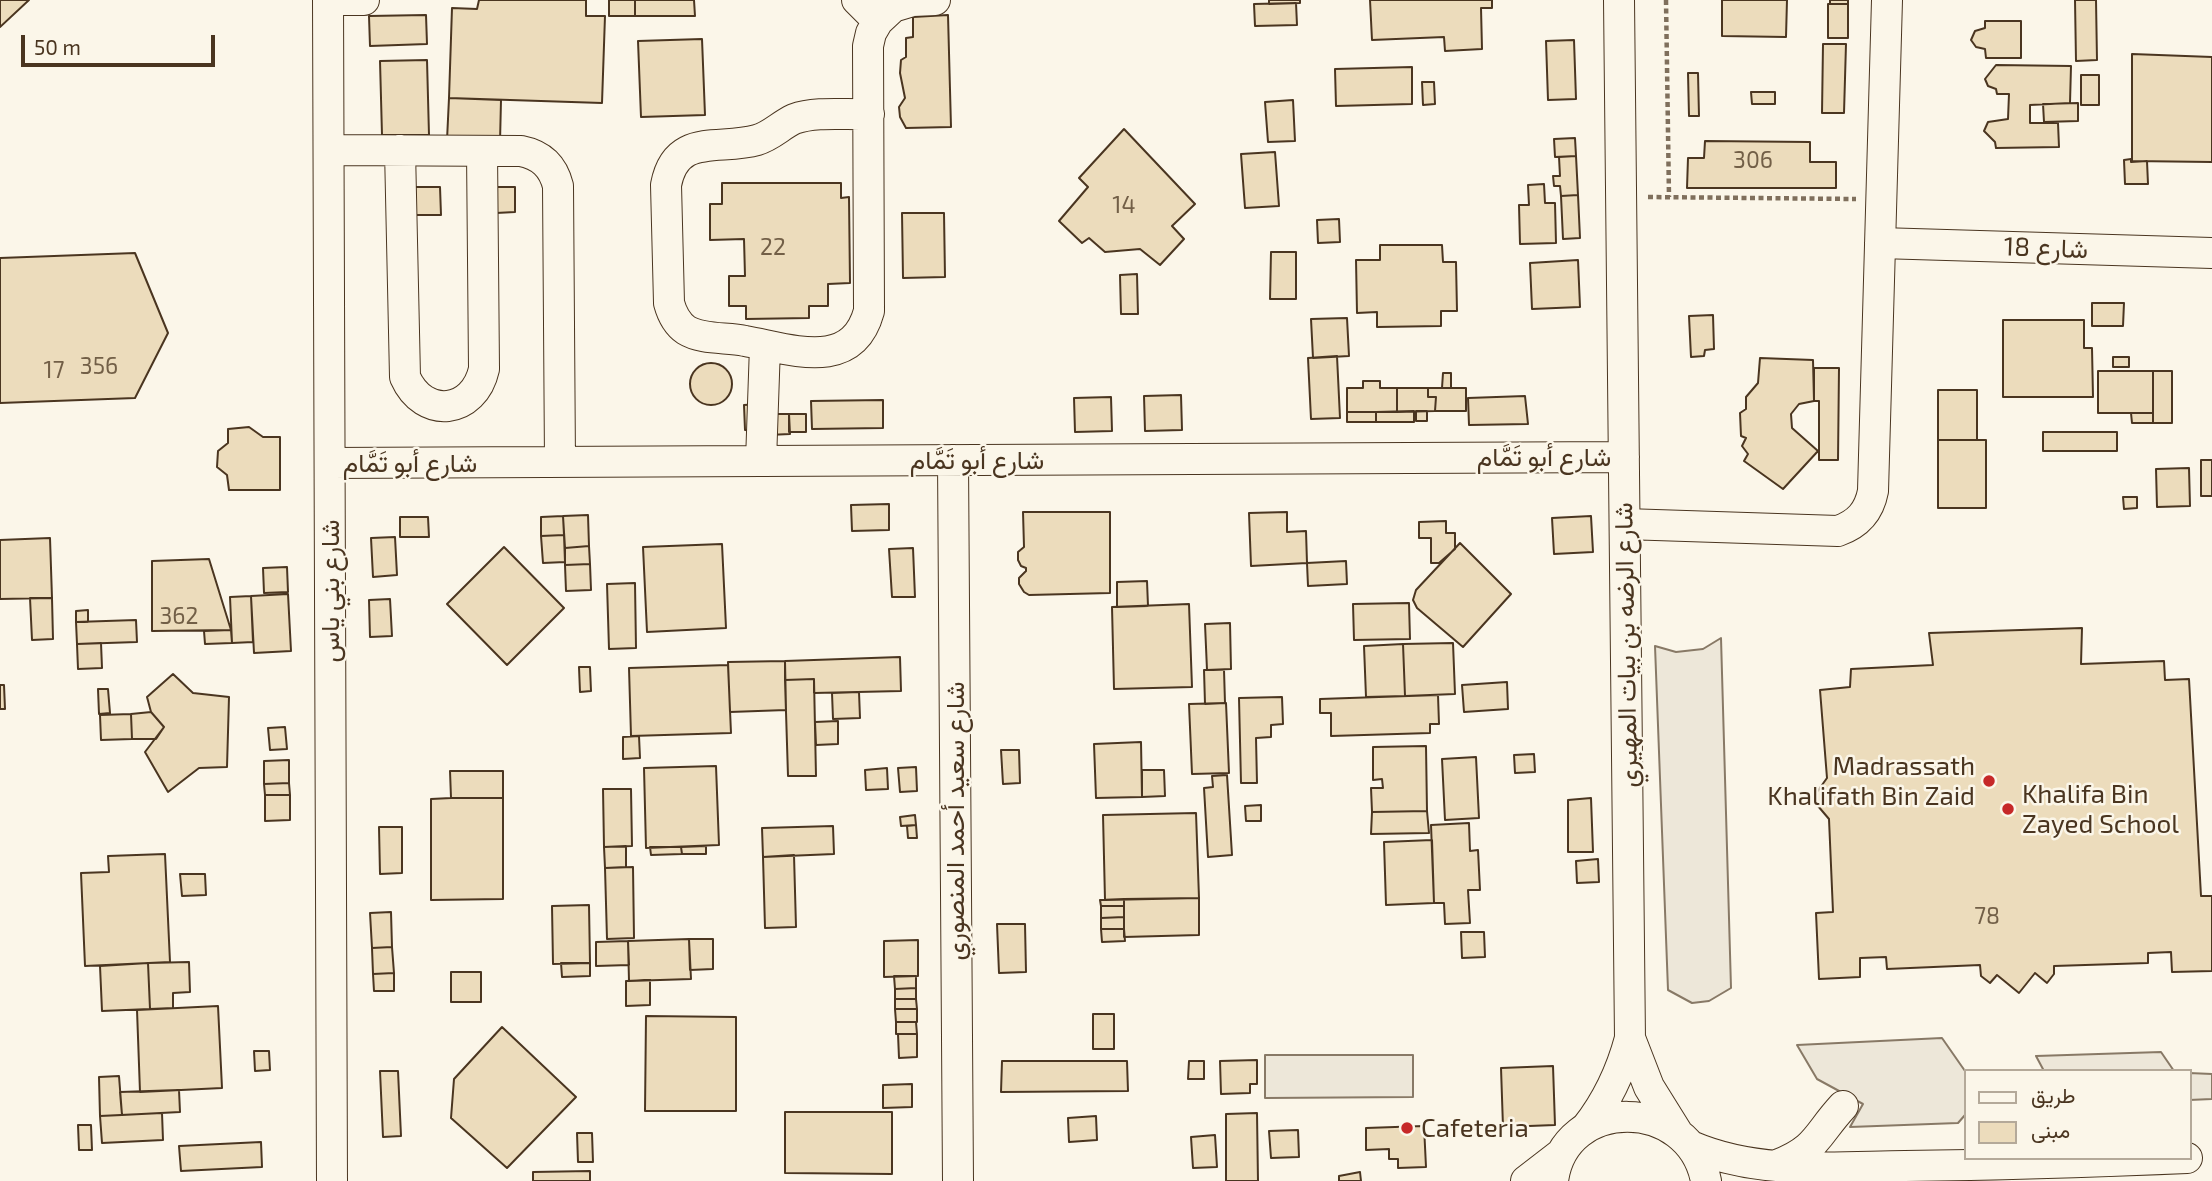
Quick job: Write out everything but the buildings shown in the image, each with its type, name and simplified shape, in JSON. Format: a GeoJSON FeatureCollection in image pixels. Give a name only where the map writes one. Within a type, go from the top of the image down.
{"type":"FeatureCollection","features":[{"type":"Feature","properties":{"kind":"street"},"geometry":{"type":"LineString","coordinates":[[328,0],[364,0]]}},
{"type":"Feature","properties":{"kind":"street","name":"شارع بني ياس"},"geometry":{"type":"LineString","coordinates":[[328,0],[332,1181]]}},
{"type":"Feature","properties":{"kind":"street"},"geometry":{"type":"LineString","coordinates":[[869,114],[807,116],[795,119],[759,140],[694,148],[676,160],[671,168],[666,194],[669,303],[677,322],[691,332],[791,351],[831,351],[851,342],[860,334],[869,311],[869,114],[868,46],[871,33],[867,10],[935,0]]}},
{"type":"Feature","properties":{"kind":"street","name":"شارع الرضه بن بيات المهيري"},"geometry":{"type":"LineString","coordinates":[[1526,1181],[1557,1168],[1602,1108],[1614,1086],[1630,1038],[1619,0]]}},
{"type":"Feature","properties":{"kind":"street"},"geometry":{"type":"LineString","coordinates":[[1625,524],[1838,531],[1858,522],[1871,502],[1888,0]]}},
{"type":"Feature","properties":{"kind":"street"},"geometry":{"type":"LineString","coordinates":[[329,150],[521,152],[538,156],[552,169],[558,186],[560,462]]}},
{"type":"Feature","properties":{"kind":"street"},"geometry":{"type":"LineString","coordinates":[[400,150],[405,377],[419,398],[442,407],[454,405],[475,392],[484,369],[482,151]]}},
{"type":"Feature","properties":{"kind":"street","name":"شارع 18"},"geometry":{"type":"LineString","coordinates":[[1880,243],[2212,253]]}},
{"type":"Feature","properties":{"kind":"street"},"geometry":{"type":"LineString","coordinates":[[761,461],[765,346]]}},
{"type":"Feature","properties":{"kind":"street","name":"شارع أبو تَمَّام"},"geometry":{"type":"LineString","coordinates":[[330,463],[1624,457]]}},
{"type":"Feature","properties":{"kind":"street","name":"شارع سعيد أحمد المنصوري"},"geometry":{"type":"LineString","coordinates":[[953,460],[957,1181]]}},
{"type":"Feature","properties":{"kind":"street","name":"شارع الرضه بن بيات المهيري"},"geometry":{"type":"LineString","coordinates":[[1630,1038],[1649,1087],[1700,1161],[1706,1181]]}},
{"type":"Feature","properties":{"kind":"street"},"geometry":{"type":"LineString","coordinates":[[1773,1167],[1799,1157],[1843,1107]]}},
{"type":"Feature","properties":{"kind":"street"},"geometry":{"type":"LineString","coordinates":[[1586,1128],[1623,1116],[1642,1117],[1661,1122],[1684,1139],[1731,1160],[1773,1167],[1943,1166],[2127,1160]]}},
{"type":"Feature","properties":{"kind":"street"},"geometry":{"type":"LineString","coordinates":[[2191,1158],[2212,1157]]}},
{"type":"Feature","properties":{"kind":"path"},"geometry":{"type":"LineString","coordinates":[[1666,0],[1669,197]]}},
{"type":"Feature","properties":{"kind":"path"},"geometry":{"type":"LineString","coordinates":[[1621,197],[1882,199]]}},
{"type":"Feature","properties":{"kind":"shaded area"},"geometry":{"type":"Polygon","coordinates":[[[1721,638],[1731,988],[1709,1001],[1692,1003],[1668,990],[1655,646],[1676,652],[1703,649],[1721,638]]]}},
{"type":"Feature","properties":{"kind":"shaded area"},"geometry":{"type":"Polygon","coordinates":[[[1942,1038],[1964,1070],[1964,1116],[1958,1123],[1850,1127],[1863,1104],[1817,1079],[1797,1045],[1942,1038]]]}},
{"type":"Feature","properties":{"kind":"shaded area"},"geometry":{"type":"Polygon","coordinates":[[[2161,1052],[2173,1069],[2043,1069],[2036,1056],[2161,1052]]]}},
{"type":"Feature","properties":{"kind":"shaded area"},"geometry":{"type":"Polygon","coordinates":[[[1265,1055],[1413,1055],[1413,1097],[1265,1098],[1265,1055]]]}},
{"type":"Feature","properties":{"kind":"shaded area"},"geometry":{"type":"Polygon","coordinates":[[[2191,1073],[2212,1074],[2212,1099],[2191,1100],[2191,1073]]]}},
{"type":"Feature","properties":{"kind":"place","name":"Madrassath Khalifath Bin Zaid"},"geometry":{"type":"Point","coordinates":[1989,781]}},
{"type":"Feature","properties":{"kind":"place","name":"Khalifa Bin Zayed School"},"geometry":{"type":"Point","coordinates":[2008,809]}},
{"type":"Feature","properties":{"kind":"place","name":"Cafeteria"},"geometry":{"type":"Point","coordinates":[1407,1128]}}]}
